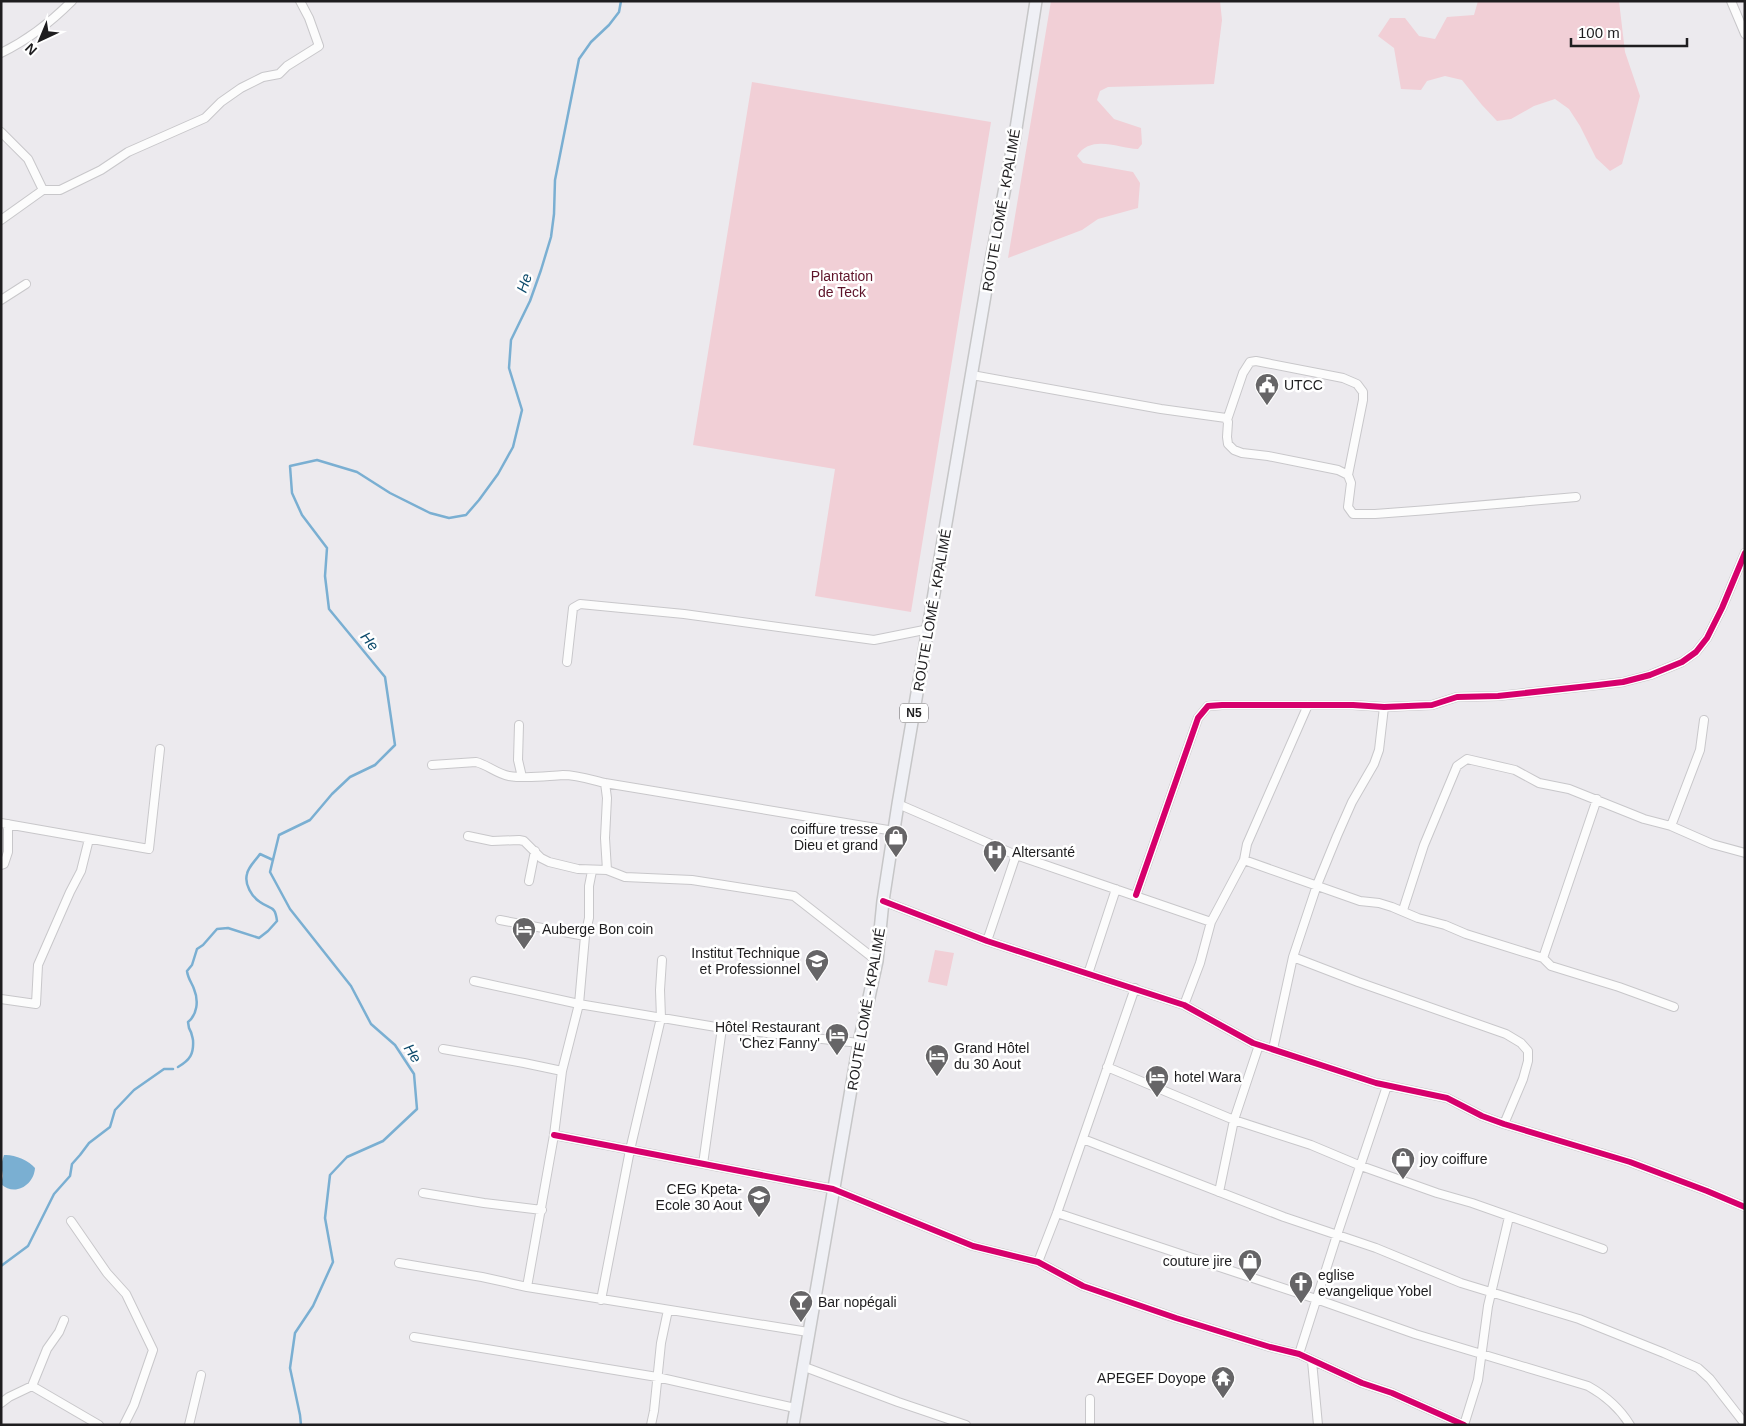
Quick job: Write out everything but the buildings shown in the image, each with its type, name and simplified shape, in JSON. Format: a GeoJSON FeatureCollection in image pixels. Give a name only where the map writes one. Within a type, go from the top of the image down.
{"type":"FeatureCollection","features":[{"type":"Feature","properties":{"kind":"main road","name":"ROUTE LOMÉ - KPALIMÉ"},"geometry":{"type":"LineString","coordinates":[[793,1425],[859,1043],[877,961],[883,902],[898,804],[1015,135],[1036,1]]}},
{"type":"Feature","properties":{"kind":"street"},"geometry":{"type":"LineString","coordinates":[[1,53],[53,20],[72,1]]}},
{"type":"Feature","properties":{"kind":"street"},"geometry":{"type":"LineString","coordinates":[[1,220],[44,190],[60,190],[101,170],[128,152],[205,118],[221,102],[240,88],[263,77],[279,74],[287,66],[319,46],[309,18],[300,1]]}},
{"type":"Feature","properties":{"kind":"street"},"geometry":{"type":"LineString","coordinates":[[1731,1],[1745,34]]}},
{"type":"Feature","properties":{"kind":"street"},"geometry":{"type":"LineString","coordinates":[[1,132],[28,160],[44,190]]}},
{"type":"Feature","properties":{"kind":"street"},"geometry":{"type":"LineString","coordinates":[[1,300],[26,284]]}},
{"type":"Feature","properties":{"kind":"street"},"geometry":{"type":"LineString","coordinates":[[1348,476],[1338,470],[1268,456],[1242,453],[1234,450],[1228,444],[1227,420],[1242,373],[1250,362],[1256,361],[1343,378],[1357,384],[1362,392],[1363,400],[1348,476],[1351,483],[1348,507],[1353,514],[1576,496]]}},
{"type":"Feature","properties":{"kind":"street"},"geometry":{"type":"LineString","coordinates":[[972,375],[1227,420]]}},
{"type":"Feature","properties":{"kind":"street"},"geometry":{"type":"LineString","coordinates":[[1136,895],[1198,718],[1204,708],[1222,704],[1384,707],[1432,705],[1457,697],[1498,696],[1623,682],[1666,670],[1696,652],[1707,638],[1722,608],[1745,552]]}},
{"type":"Feature","properties":{"kind":"street"},"geometry":{"type":"LineString","coordinates":[[567,662],[573,608],[580,604],[684,614],[874,640],[929,629]]}},
{"type":"Feature","properties":{"kind":"street"},"geometry":{"type":"LineString","coordinates":[[1184,1005],[1200,963],[1212,922],[1244,860],[1247,844],[1308,705]]}},
{"type":"Feature","properties":{"kind":"street"},"geometry":{"type":"LineString","coordinates":[[1273,1049],[1293,957],[1317,885],[1352,802],[1374,764],[1379,750],[1384,707]]}},
{"type":"Feature","properties":{"kind":"street"},"geometry":{"type":"LineString","coordinates":[[1671,826],[1700,750],[1704,720]]}},
{"type":"Feature","properties":{"kind":"street"},"geometry":{"type":"LineString","coordinates":[[519,725],[518,760],[522,777]]}},
{"type":"Feature","properties":{"kind":"street"},"geometry":{"type":"LineString","coordinates":[[1,864],[4,864],[8,852],[5,824],[149,849],[160,749]]}},
{"type":"Feature","properties":{"kind":"street"},"geometry":{"type":"LineString","coordinates":[[1403,910],[1424,845],[1457,766],[1467,759],[1515,770],[1539,783],[1569,789],[1644,818],[1671,826],[1712,844],[1745,853]]}},
{"type":"Feature","properties":{"kind":"street"},"geometry":{"type":"LineString","coordinates":[[432,765],[476,762],[503,775],[522,777],[573,776],[605,783],[894,830]]}},
{"type":"Feature","properties":{"kind":"street"},"geometry":{"type":"LineString","coordinates":[[605,783],[606,870]]}},
{"type":"Feature","properties":{"kind":"street"},"geometry":{"type":"LineString","coordinates":[[1543,958],[1596,799]]}},
{"type":"Feature","properties":{"kind":"street"},"geometry":{"type":"LineString","coordinates":[[898,804],[1016,855],[1212,922]]}},
{"type":"Feature","properties":{"kind":"street"},"geometry":{"type":"LineString","coordinates":[[468,836],[492,840],[524,841],[549,862],[578,869],[606,870],[625,877],[692,880],[794,896],[877,961]]}},
{"type":"Feature","properties":{"kind":"street"},"geometry":{"type":"LineString","coordinates":[[1,999],[36,1004],[38,965],[81,872],[89,839]]}},
{"type":"Feature","properties":{"kind":"street"},"geometry":{"type":"LineString","coordinates":[[529,881],[535,851]]}},
{"type":"Feature","properties":{"kind":"street"},"geometry":{"type":"LineString","coordinates":[[987,941],[1016,855]]}},
{"type":"Feature","properties":{"kind":"street"},"geometry":{"type":"LineString","coordinates":[[1244,860],[1360,901],[1379,903],[1403,910],[1418,918],[1445,924],[1466,934],[1543,958],[1551,966],[1619,987],[1674,1007]]}},
{"type":"Feature","properties":{"kind":"street"},"geometry":{"type":"LineString","coordinates":[[528,1288],[554,1136],[562,1071],[579,1004],[585,936],[589,918],[589,886],[592,871]]}},
{"type":"Feature","properties":{"kind":"street"},"geometry":{"type":"LineString","coordinates":[[1088,974],[1116,889]]}},
{"type":"Feature","properties":{"kind":"street"},"geometry":{"type":"LineString","coordinates":[[883,902],[987,941],[1184,1005],[1259,1045],[1387,1086],[1447,1098],[1482,1116],[1630,1162],[1745,1207]]}},
{"type":"Feature","properties":{"kind":"street"},"geometry":{"type":"LineString","coordinates":[[500,920],[585,936]]}},
{"type":"Feature","properties":{"kind":"street"},"geometry":{"type":"LineString","coordinates":[[1293,957],[1506,1034],[1521,1043],[1528,1051],[1528,1066],[1504,1124]]}},
{"type":"Feature","properties":{"kind":"street"},"geometry":{"type":"LineString","coordinates":[[601,1300],[630,1150],[661,1018],[662,960]]}},
{"type":"Feature","properties":{"kind":"street"},"geometry":{"type":"LineString","coordinates":[[474,981],[579,1004],[722,1028],[859,1043]]}},
{"type":"Feature","properties":{"kind":"street"},"geometry":{"type":"LineString","coordinates":[[1038,1262],[1083,1140],[1135,988]]}},
{"type":"Feature","properties":{"kind":"street"},"geometry":{"type":"LineString","coordinates":[[703,1164],[722,1028]]}},
{"type":"Feature","properties":{"kind":"street"},"geometry":{"type":"LineString","coordinates":[[1220,1192],[1234,1120],[1259,1045]]}},
{"type":"Feature","properties":{"kind":"street"},"geometry":{"type":"LineString","coordinates":[[443,1049],[562,1071]]}},
{"type":"Feature","properties":{"kind":"street"},"geometry":{"type":"LineString","coordinates":[[1107,1067],[1234,1120],[1311,1145],[1361,1166],[1603,1249]]}},
{"type":"Feature","properties":{"kind":"street"},"geometry":{"type":"LineString","coordinates":[[1299,1354],[1387,1086]]}},
{"type":"Feature","properties":{"kind":"street"},"geometry":{"type":"LineString","coordinates":[[554,1136],[833,1189],[973,1246],[1038,1262],[1083,1286],[1176,1318],[1299,1354],[1362,1383],[1392,1393],[1464,1425],[1478,1380],[1491,1291],[1509,1217]]}},
{"type":"Feature","properties":{"kind":"street"},"geometry":{"type":"LineString","coordinates":[[1083,1140],[1284,1217],[1376,1248],[1462,1283],[1593,1324],[1698,1368],[1710,1379],[1745,1424]]}},
{"type":"Feature","properties":{"kind":"street"},"geometry":{"type":"LineString","coordinates":[[423,1193],[542,1210]]}},
{"type":"Feature","properties":{"kind":"street"},"geometry":{"type":"LineString","coordinates":[[1057,1213],[1415,1334],[1588,1386],[1604,1394],[1616,1405],[1630,1425]]}},
{"type":"Feature","properties":{"kind":"street"},"geometry":{"type":"LineString","coordinates":[[71,1221],[108,1273],[126,1294],[153,1350],[134,1405],[124,1425]]}},
{"type":"Feature","properties":{"kind":"street"},"geometry":{"type":"LineString","coordinates":[[399,1263],[482,1277],[528,1288],[808,1332]]}},
{"type":"Feature","properties":{"kind":"street"},"geometry":{"type":"LineString","coordinates":[[651,1425],[661,1343],[668,1310]]}},
{"type":"Feature","properties":{"kind":"street"},"geometry":{"type":"LineString","coordinates":[[1,1403],[32,1386],[47,1349],[59,1332],[64,1320]]}},
{"type":"Feature","properties":{"kind":"street"},"geometry":{"type":"LineString","coordinates":[[414,1337],[657,1377],[795,1408]]}},
{"type":"Feature","properties":{"kind":"street"},"geometry":{"type":"LineString","coordinates":[[1312,1361],[1318,1425]]}},
{"type":"Feature","properties":{"kind":"street"},"geometry":{"type":"LineString","coordinates":[[802,1366],[966,1425]]}},
{"type":"Feature","properties":{"kind":"street"},"geometry":{"type":"LineString","coordinates":[[189,1425],[200,1375]]}},
{"type":"Feature","properties":{"kind":"street"},"geometry":{"type":"LineString","coordinates":[[32,1386],[99,1425]]}},
{"type":"Feature","properties":{"kind":"street"},"geometry":{"type":"LineString","coordinates":[[1090,1398],[1090,1425]]}},
{"type":"Feature","properties":{"kind":"green space"},"geometry":{"type":"Polygon","coordinates":[[[1051,1],[1220,1],[1222,20],[1214,84],[1108,87],[1100,91],[1097,100],[1114,119],[1141,128],[1142,144],[1138,149],[1105,144],[1090,145],[1077,156],[1083,163],[1133,172],[1140,183],[1138,208],[1098,219],[1082,230],[1008,258],[1051,1]]]}},
{"type":"Feature","properties":{"kind":"green space"},"geometry":{"type":"Polygon","coordinates":[[[1478,1],[1619,1],[1625,52],[1640,96],[1622,164],[1610,171],[1596,158],[1569,109],[1555,99],[1534,106],[1511,119],[1497,121],[1462,80],[1445,76],[1427,81],[1421,90],[1401,89],[1394,48],[1378,36],[1390,18],[1405,18],[1419,36],[1435,39],[1447,17],[1474,15],[1478,1]]]}},
{"type":"Feature","properties":{"kind":"green space","name":"Plantation de Teck"},"geometry":{"type":"Polygon","coordinates":[[[752,82],[991,122],[911,612],[815,596],[835,469],[693,445],[752,82]]]}},
{"type":"Feature","properties":{"kind":"green space"},"geometry":{"type":"Polygon","coordinates":[[[935,950],[954,953],[947,986],[928,982],[935,950]]]}},
{"type":"Feature","properties":{"kind":"water"},"geometry":{"type":"Polygon","coordinates":[[[4,1155],[21,1158],[35,1168],[31,1180],[23,1187],[12,1189],[6,1188],[1,1184],[3,1176],[1,1165],[4,1155]]]}},
{"type":"Feature","properties":{"kind":"waterway","name":"He"},"geometry":{"type":"LineString","coordinates":[[301,1425],[290,1368],[295,1333],[313,1306],[333,1262],[325,1218],[330,1175],[347,1157],[383,1141],[417,1109],[414,1074],[395,1045],[371,1024],[351,986],[290,909],[270,872],[279,835],[310,820],[332,794],[350,777],[375,765],[395,745],[385,677],[329,609],[325,576],[327,548],[302,515],[292,493],[290,466],[317,460],[357,472],[390,493],[430,513],[449,518],[466,515],[498,474],[513,447],[522,410],[509,368],[511,340],[530,301],[551,237],[555,180],[579,59],[591,42],[609,25],[619,12],[621,1]]}},
{"type":"Feature","properties":{"kind":"waterway"},"geometry":{"type":"LineString","coordinates":[[178,1067],[186,1062],[193,1049],[193,1040],[188,1022],[195,1012],[196,998],[187,971],[192,965],[197,949],[217,929],[228,928],[259,938],[277,921],[274,910],[257,900],[252,894],[246,878],[249,869],[260,854],[273,860]]}},
{"type":"Feature","properties":{"kind":"waterway"},"geometry":{"type":"LineString","coordinates":[[1,1266],[28,1246],[54,1194],[70,1176],[72,1164],[89,1143],[110,1127],[115,1110],[134,1090],[164,1069],[173,1069]]}},
{"type":"Feature","properties":{"kind":"cycle path"},"geometry":{"type":"LineString","coordinates":[[1136,895],[1198,718],[1208,706],[1353,705],[1384,707],[1432,705],[1457,697],[1498,696],[1598,685],[1623,682],[1650,675],[1682,662],[1696,652],[1707,638],[1745,553]]}},
{"type":"Feature","properties":{"kind":"cycle path"},"geometry":{"type":"LineString","coordinates":[[883,901],[987,941],[1184,1005],[1253,1043],[1376,1083],[1447,1098],[1482,1116],[1630,1162],[1745,1207]]}},
{"type":"Feature","properties":{"kind":"cycle path"},"geometry":{"type":"LineString","coordinates":[[554,1135],[833,1189],[973,1246],[1038,1262],[1083,1286],[1176,1318],[1299,1354],[1362,1383],[1392,1393],[1464,1425]]}},
{"type":"Feature","properties":{"kind":"place","name":"UTCC"},"geometry":{"type":"Point","coordinates":[1267,406]}},
{"type":"Feature","properties":{"kind":"place","name":"coiffure tresse Dieu et grand"},"geometry":{"type":"Point","coordinates":[896,858]}},
{"type":"Feature","properties":{"kind":"place","name":"Altersanté"},"geometry":{"type":"Point","coordinates":[995,873]}},
{"type":"Feature","properties":{"kind":"place","name":"Auberge Bon coin"},"geometry":{"type":"Point","coordinates":[524,950]}},
{"type":"Feature","properties":{"kind":"place","name":"Institut Technique et Professionnel"},"geometry":{"type":"Point","coordinates":[817,982]}},
{"type":"Feature","properties":{"kind":"place","name":"Hôtel Restaurant 'Chez Fanny'"},"geometry":{"type":"Point","coordinates":[837,1056]}},
{"type":"Feature","properties":{"kind":"place","name":"Grand Hôtel du 30 Aout"},"geometry":{"type":"Point","coordinates":[937,1077]}},
{"type":"Feature","properties":{"kind":"place","name":"hotel Wara"},"geometry":{"type":"Point","coordinates":[1157,1098]}},
{"type":"Feature","properties":{"kind":"place","name":"joy coiffure"},"geometry":{"type":"Point","coordinates":[1403,1180]}},
{"type":"Feature","properties":{"kind":"place","name":"CEG Kpeta- Ecole 30 Aout"},"geometry":{"type":"Point","coordinates":[759,1218]}},
{"type":"Feature","properties":{"kind":"place","name":"couture jire"},"geometry":{"type":"Point","coordinates":[1250,1282]}},
{"type":"Feature","properties":{"kind":"place","name":"eglise evangelique Yobel"},"geometry":{"type":"Point","coordinates":[1301,1304]}},
{"type":"Feature","properties":{"kind":"place","name":"Bar nopégali"},"geometry":{"type":"Point","coordinates":[801,1323]}},
{"type":"Feature","properties":{"kind":"place","name":"APEGEF Doyope"},"geometry":{"type":"Point","coordinates":[1223,1399]}}]}
